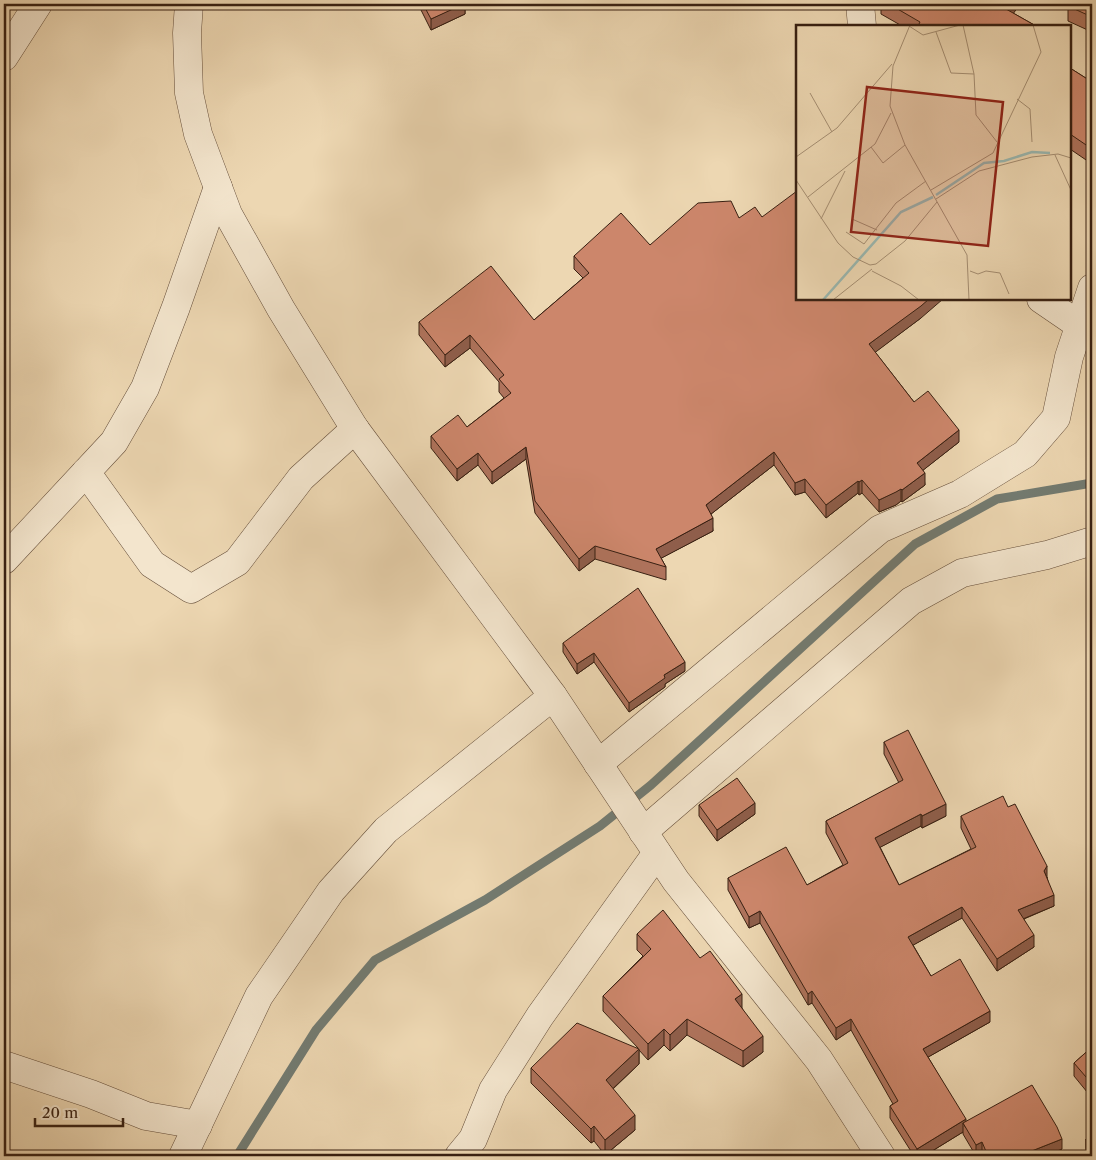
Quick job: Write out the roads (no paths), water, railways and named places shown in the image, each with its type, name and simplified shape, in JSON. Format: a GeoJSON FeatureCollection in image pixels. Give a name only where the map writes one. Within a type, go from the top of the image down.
{"type":"FeatureCollection","features":[{"type":"Feature","properties":{"kind":"street"},"geometry":{"type":"LineString","coordinates":[[4,57],[38,4]]}},
{"type":"Feature","properties":{"kind":"street"},"geometry":{"type":"LineString","coordinates":[[189,4],[187,33],[189,93],[198,134],[228,214],[281,309],[355,429],[553,696],[676,881],[819,1060],[881,1156]]}},
{"type":"Feature","properties":{"kind":"street"},"geometry":{"type":"LineString","coordinates":[[860,4],[862,25]]}},
{"type":"Feature","properties":{"kind":"street"},"geometry":{"type":"LineString","coordinates":[[4,560],[114,442],[145,388],[218,187]]}},
{"type":"Feature","properties":{"kind":"street"},"geometry":{"type":"LineString","coordinates":[[598,764],[880,529],[960,494],[1025,454],[1056,418],[1068,357],[1092,288]]}},
{"type":"Feature","properties":{"kind":"street"},"geometry":{"type":"LineString","coordinates":[[1042,300],[1079,325]]}},
{"type":"Feature","properties":{"kind":"street"},"geometry":{"type":"LineString","coordinates":[[86,472],[152,564],[191,590],[237,562],[301,478],[355,429]]}},
{"type":"Feature","properties":{"kind":"street"},"geometry":{"type":"LineString","coordinates":[[459,1156],[474,1139],[493,1090],[650,842],[911,601],[962,573],[1048,555],[1092,541]]}},
{"type":"Feature","properties":{"kind":"street"},"geometry":{"type":"LineString","coordinates":[[183,1156],[259,996],[331,891],[386,830],[553,696]]}},
{"type":"Feature","properties":{"kind":"street"},"geometry":{"type":"LineString","coordinates":[[4,1065],[91,1094],[146,1116],[198,1125]]}},
{"type":"Feature","properties":{"kind":"waterway"},"geometry":{"type":"LineString","coordinates":[[237,1156],[316,1030],[375,960],[485,900],[600,826],[651,785],[915,544],[997,499],[1092,483]]}}]}
